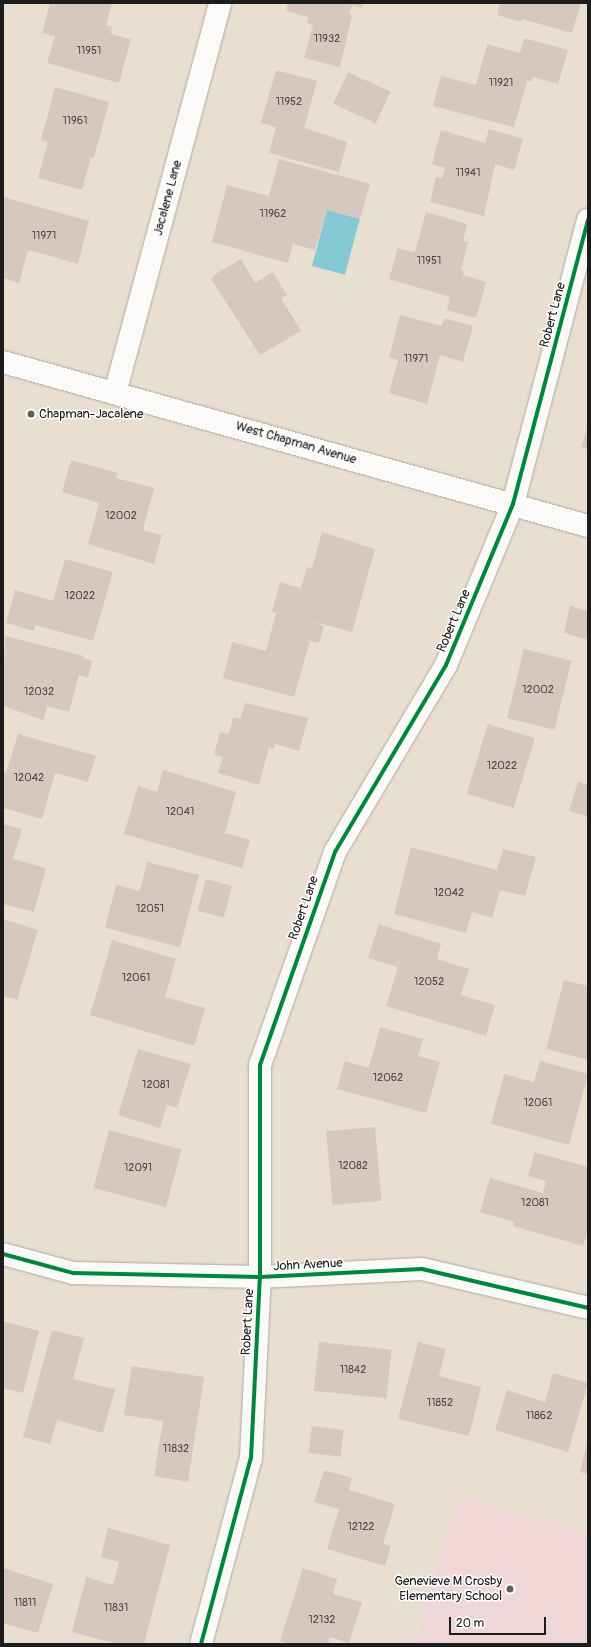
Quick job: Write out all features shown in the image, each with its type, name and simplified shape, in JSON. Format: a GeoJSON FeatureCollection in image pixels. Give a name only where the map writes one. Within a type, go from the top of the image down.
{"type":"FeatureCollection","features":[{"type":"Feature","properties":{"kind":"street","name":"Jacalene Lane"},"geometry":{"type":"LineString","coordinates":[[115,392],[220,3]]}},
{"type":"Feature","properties":{"kind":"street","name":"Robert Lane"},"geometry":{"type":"LineString","coordinates":[[201,1644],[251,1458],[260,1277],[260,1065],[335,852],[446,665],[513,504],[588,220]]}},
{"type":"Feature","properties":{"kind":"street","name":"West Chapman Avenue"},"geometry":{"type":"LineString","coordinates":[[3,362],[115,392],[588,526]]}},
{"type":"Feature","properties":{"kind":"street","name":"John Avenue"},"geometry":{"type":"LineString","coordinates":[[3,1254],[73,1274],[260,1277],[422,1269],[588,1308]]}},
{"type":"Feature","properties":{"kind":"shaded area","name":"Genevieve M Crosby Elementary School"},"geometry":{"type":"Polygon","coordinates":[[[457,1496],[588,1533],[588,1644],[416,1644],[457,1496]]]}},
{"type":"Feature","properties":{"kind":"water"},"geometry":{"type":"Polygon","coordinates":[[[327,210],[360,219],[345,275],[312,266],[327,210]]]}},
{"type":"Feature","properties":{"kind":"building"},"geometry":{"type":"Polygon","coordinates":[[[50,3],[112,3],[106,25],[112,27],[111,34],[131,39],[119,83],[47,63],[55,36],[42,33],[50,3]]]}},
{"type":"Feature","properties":{"kind":"building"},"geometry":{"type":"Polygon","coordinates":[[[288,3],[363,3],[361,8],[352,5],[349,14],[352,15],[340,67],[304,58],[313,25],[307,23],[308,17],[286,11],[288,3]]]}},
{"type":"Feature","properties":{"kind":"building"},"geometry":{"type":"Polygon","coordinates":[[[500,3],[581,3],[572,33],[522,19],[521,22],[497,15],[500,3]]]}},
{"type":"Feature","properties":{"kind":"building"},"geometry":{"type":"Polygon","coordinates":[[[524,38],[568,50],[558,84],[533,77],[531,82],[527,81],[514,127],[433,106],[441,76],[476,85],[487,44],[520,53],[524,38]]]}},
{"type":"Feature","properties":{"kind":"building"},"geometry":{"type":"Polygon","coordinates":[[[276,70],[317,81],[304,128],[347,142],[339,172],[269,153],[276,127],[261,123],[276,70]]]}},
{"type":"Feature","properties":{"kind":"building"},"geometry":{"type":"Polygon","coordinates":[[[348,72],[391,92],[376,124],[333,104],[348,72]]]}},
{"type":"Feature","properties":{"kind":"building"},"geometry":{"type":"Polygon","coordinates":[[[55,87],[109,102],[94,158],[91,157],[82,190],[38,178],[48,142],[41,140],[55,87]]]}},
{"type":"Feature","properties":{"kind":"building"},"geometry":{"type":"Polygon","coordinates":[[[489,129],[523,139],[514,170],[495,164],[484,216],[430,202],[436,177],[442,178],[445,168],[432,164],[441,130],[485,143],[489,129]]]}},
{"type":"Feature","properties":{"kind":"building"},"geometry":{"type":"Polygon","coordinates":[[[279,159],[370,184],[360,219],[327,210],[315,250],[293,244],[288,263],[212,242],[227,185],[269,196],[279,159]]]}},
{"type":"Feature","properties":{"kind":"building"},"geometry":{"type":"Polygon","coordinates":[[[3,197],[89,221],[78,264],[28,250],[19,283],[3,278],[3,197]]]}},
{"type":"Feature","properties":{"kind":"building"},"geometry":{"type":"Polygon","coordinates":[[[426,212],[467,224],[463,241],[468,242],[461,270],[464,271],[463,275],[486,282],[476,318],[447,310],[450,297],[389,279],[398,248],[415,252],[426,212]]]}},
{"type":"Feature","properties":{"kind":"building"},"geometry":{"type":"Polygon","coordinates":[[[241,259],[255,283],[273,272],[287,295],[281,298],[301,331],[260,355],[211,279],[214,278],[212,276],[241,259]]]}},
{"type":"Feature","properties":{"kind":"building"},"geometry":{"type":"Polygon","coordinates":[[[400,315],[442,326],[444,318],[473,326],[463,362],[440,355],[427,404],[389,393],[398,360],[389,357],[400,315]]]}},
{"type":"Feature","properties":{"kind":"building"},"geometry":{"type":"Polygon","coordinates":[[[588,425],[588,449],[581,447],[588,425]]]}},
{"type":"Feature","properties":{"kind":"building"},"geometry":{"type":"Polygon","coordinates":[[[71,460],[118,473],[116,478],[154,488],[143,530],[162,535],[154,564],[88,544],[99,503],[62,492],[71,460]]]}},
{"type":"Feature","properties":{"kind":"building"},"geometry":{"type":"Polygon","coordinates":[[[322,532],[375,549],[352,632],[314,622],[324,626],[319,643],[310,641],[294,697],[223,678],[232,642],[266,651],[276,613],[272,612],[280,582],[301,588],[307,567],[312,568],[322,532]]]}},
{"type":"Feature","properties":{"kind":"building"},"geometry":{"type":"Polygon","coordinates":[[[65,559],[113,572],[93,641],[35,625],[34,631],[6,623],[15,590],[53,601],[65,559]]]}},
{"type":"Feature","properties":{"kind":"building"},"geometry":{"type":"Polygon","coordinates":[[[570,606],[588,611],[588,640],[564,633],[570,606]]]}},
{"type":"Feature","properties":{"kind":"building"},"geometry":{"type":"Polygon","coordinates":[[[5,636],[84,656],[83,658],[92,661],[88,678],[79,675],[69,712],[47,706],[43,720],[3,706],[5,636]]]}},
{"type":"Feature","properties":{"kind":"building"},"geometry":{"type":"Polygon","coordinates":[[[524,649],[572,661],[554,730],[507,718],[524,649]]]}},
{"type":"Feature","properties":{"kind":"building"},"geometry":{"type":"Polygon","coordinates":[[[245,703],[308,718],[299,751],[275,744],[273,749],[269,748],[259,785],[218,773],[223,757],[214,755],[220,732],[229,734],[233,717],[240,719],[245,703]]]}},
{"type":"Feature","properties":{"kind":"building"},"geometry":{"type":"Polygon","coordinates":[[[488,724],[535,738],[514,808],[467,794],[488,724]]]}},
{"type":"Feature","properties":{"kind":"building"},"geometry":{"type":"Polygon","coordinates":[[[18,734],[96,756],[88,782],[55,773],[42,819],[3,808],[3,772],[6,773],[18,734]]]}},
{"type":"Feature","properties":{"kind":"building"},"geometry":{"type":"Polygon","coordinates":[[[163,770],[236,792],[225,833],[250,840],[242,868],[124,834],[138,786],[157,792],[163,770]]]}},
{"type":"Feature","properties":{"kind":"building"},"geometry":{"type":"Polygon","coordinates":[[[578,782],[588,785],[588,817],[569,811],[578,782]]]}},
{"type":"Feature","properties":{"kind":"building"},"geometry":{"type":"Polygon","coordinates":[[[3,824],[22,829],[13,859],[46,868],[34,912],[3,904],[3,824]]]}},
{"type":"Feature","properties":{"kind":"building"},"geometry":{"type":"Polygon","coordinates":[[[411,847],[497,870],[503,849],[536,857],[525,896],[500,890],[492,918],[472,912],[466,933],[394,914],[411,847]]]}},
{"type":"Feature","properties":{"kind":"building"},"geometry":{"type":"Polygon","coordinates":[[[147,862],[199,875],[180,947],[105,928],[116,885],[140,891],[147,862]]]}},
{"type":"Feature","properties":{"kind":"building"},"geometry":{"type":"Polygon","coordinates":[[[206,879],[232,886],[224,918],[197,911],[206,879]]]}},
{"type":"Feature","properties":{"kind":"building"},"geometry":{"type":"Polygon","coordinates":[[[3,919],[38,930],[17,1000],[3,996],[3,919]]]}},
{"type":"Feature","properties":{"kind":"building"},"geometry":{"type":"Polygon","coordinates":[[[379,924],[441,944],[437,959],[469,969],[461,995],[495,1005],[486,1036],[386,1006],[398,967],[368,958],[379,924]]]}},
{"type":"Feature","properties":{"kind":"building"},"geometry":{"type":"Polygon","coordinates":[[[112,940],[176,959],[165,997],[205,1008],[194,1046],[90,1015],[112,940]]]}},
{"type":"Feature","properties":{"kind":"building"},"geometry":{"type":"Polygon","coordinates":[[[564,980],[588,986],[588,1060],[546,1049],[564,980]]]}},
{"type":"Feature","properties":{"kind":"building"},"geometry":{"type":"Polygon","coordinates":[[[380,1027],[423,1039],[418,1056],[440,1062],[426,1113],[337,1089],[345,1061],[369,1068],[380,1027]]]}},
{"type":"Feature","properties":{"kind":"building"},"geometry":{"type":"Polygon","coordinates":[[[138,1049],[191,1064],[177,1108],[167,1105],[160,1128],[118,1115],[138,1049]]]}},
{"type":"Feature","properties":{"kind":"building"},"geometry":{"type":"Polygon","coordinates":[[[540,1061],[588,1074],[569,1145],[491,1124],[504,1074],[534,1082],[540,1061]]]}},
{"type":"Feature","properties":{"kind":"building"},"geometry":{"type":"Polygon","coordinates":[[[375,1127],[381,1201],[333,1205],[326,1131],[375,1127]]]}},
{"type":"Feature","properties":{"kind":"building"},"geometry":{"type":"Polygon","coordinates":[[[109,1130],[181,1149],[166,1207],[93,1188],[109,1130]]]}},
{"type":"Feature","properties":{"kind":"building"},"geometry":{"type":"Polygon","coordinates":[[[535,1152],[588,1167],[588,1229],[583,1246],[513,1226],[514,1222],[480,1212],[490,1178],[543,1193],[546,1181],[528,1176],[535,1152]]]}},
{"type":"Feature","properties":{"kind":"building"},"geometry":{"type":"Polygon","coordinates":[[[3,1321],[39,1331],[23,1393],[3,1388],[3,1321]]]}},
{"type":"Feature","properties":{"kind":"building"},"geometry":{"type":"Polygon","coordinates":[[[52,1330],[84,1338],[73,1379],[115,1389],[103,1433],[57,1420],[50,1444],[23,1437],[52,1330]]]}},
{"type":"Feature","properties":{"kind":"building"},"geometry":{"type":"Polygon","coordinates":[[[319,1342],[392,1350],[386,1398],[314,1391],[319,1342]]]}},
{"type":"Feature","properties":{"kind":"building"},"geometry":{"type":"Polygon","coordinates":[[[418,1342],[446,1349],[439,1376],[481,1387],[469,1436],[398,1419],[418,1342]]]}},
{"type":"Feature","properties":{"kind":"building"},"geometry":{"type":"Polygon","coordinates":[[[132,1366],[204,1377],[188,1482],[154,1476],[163,1421],[124,1415],[132,1366]]]}},
{"type":"Feature","properties":{"kind":"building"},"geometry":{"type":"Polygon","coordinates":[[[553,1373],[588,1383],[568,1452],[495,1430],[507,1390],[545,1402],[553,1373]]]}},
{"type":"Feature","properties":{"kind":"building"},"geometry":{"type":"Polygon","coordinates":[[[312,1426],[344,1430],[340,1457],[309,1453],[312,1426]]]}},
{"type":"Feature","properties":{"kind":"building"},"geometry":{"type":"Polygon","coordinates":[[[588,1443],[588,1474],[580,1472],[588,1443]]]}},
{"type":"Feature","properties":{"kind":"building"},"geometry":{"type":"Polygon","coordinates":[[[324,1470],[352,1478],[349,1490],[395,1504],[383,1544],[391,1546],[385,1566],[327,1549],[339,1509],[314,1502],[324,1470]]]}},
{"type":"Feature","properties":{"kind":"building"},"geometry":{"type":"Polygon","coordinates":[[[108,1528],[170,1545],[144,1644],[117,1644],[72,1632],[86,1577],[113,1585],[119,1562],[101,1557],[108,1528]]]}},
{"type":"Feature","properties":{"kind":"building"},"geometry":{"type":"Polygon","coordinates":[[[3,1568],[53,1584],[38,1633],[3,1623],[3,1568]]]}},
{"type":"Feature","properties":{"kind":"building"},"geometry":{"type":"Polygon","coordinates":[[[303,1568],[337,1579],[333,1594],[362,1602],[349,1643],[330,1637],[328,1644],[291,1644],[280,1641],[303,1568]]]}},
{"type":"Feature","properties":{"kind":"cycle path"},"geometry":{"type":"LineString","coordinates":[[201,1644],[251,1458],[260,1277],[260,1065],[335,852],[446,665],[513,504],[588,220]]}},
{"type":"Feature","properties":{"kind":"cycle path"},"geometry":{"type":"LineString","coordinates":[[3,1254],[73,1273],[260,1277],[422,1269],[588,1308]]}},
{"type":"Feature","properties":{"kind":"place","name":"Chapman-Jacalene"},"geometry":{"type":"Point","coordinates":[31,414]}},
{"type":"Feature","properties":{"kind":"place","name":"Genevieve M Crosby Elementary School"},"geometry":{"type":"Point","coordinates":[510,1589]}}]}
